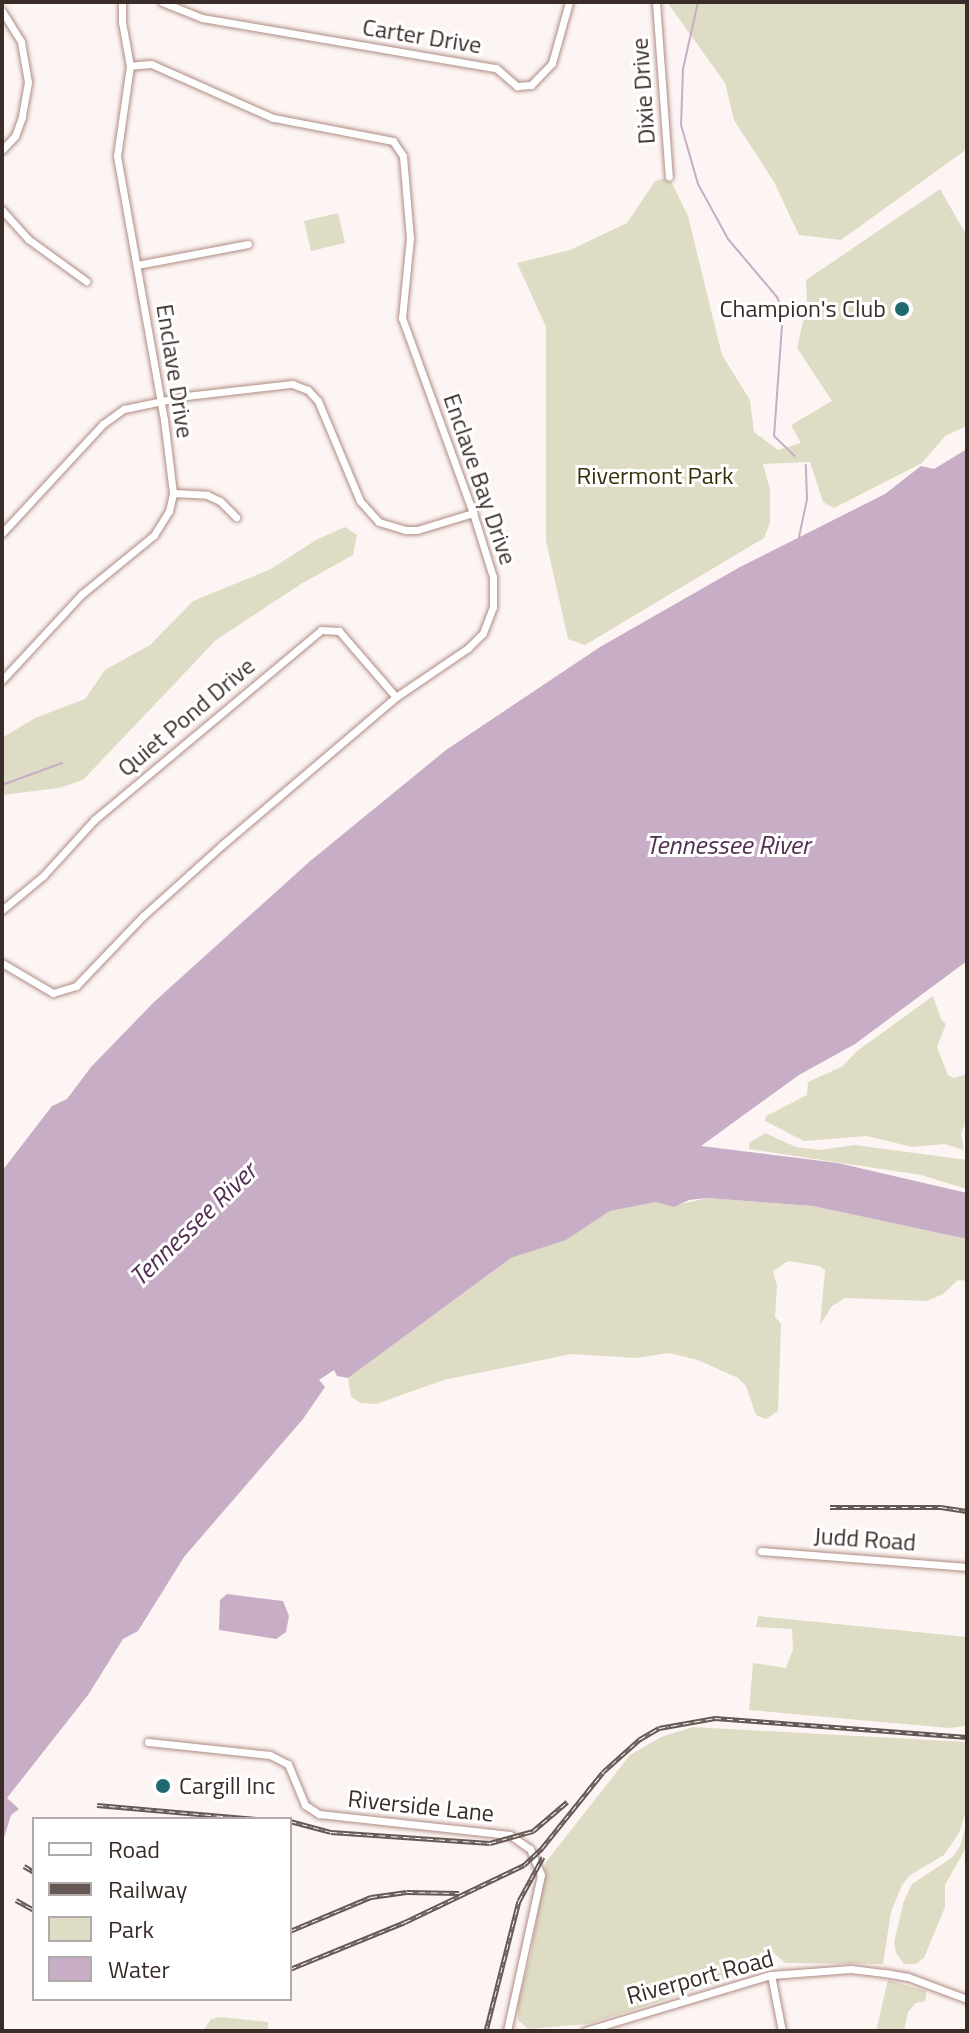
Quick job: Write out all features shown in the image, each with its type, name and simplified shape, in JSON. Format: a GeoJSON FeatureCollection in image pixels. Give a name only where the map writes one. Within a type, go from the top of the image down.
{"type":"FeatureCollection","features":[{"type":"Feature","properties":{"kind":"street","name":"Enclave Drive"},"geometry":{"type":"LineString","coordinates":[[122,2],[122,22],[130,66],[117,156],[161,400],[173,493]]}},
{"type":"Feature","properties":{"kind":"street","name":"Carter Drive"},"geometry":{"type":"LineString","coordinates":[[162,2],[202,18],[496,68],[517,86],[531,85],[552,63],[569,2]]}},
{"type":"Feature","properties":{"kind":"street","name":"Dixie Drive"},"geometry":{"type":"LineString","coordinates":[[656,2],[669,177]]}},
{"type":"Feature","properties":{"kind":"street"},"geometry":{"type":"LineString","coordinates":[[2,11],[21,42],[28,82],[15,136],[2,150]]}},
{"type":"Feature","properties":{"kind":"street","name":"Enclave Bay Drive"},"geometry":{"type":"LineString","coordinates":[[2,963],[53,993],[76,986],[143,916],[396,697],[468,648],[483,633],[490,619],[493,577],[402,318],[410,238],[403,156],[393,141],[273,118],[151,64],[130,66]]}},
{"type":"Feature","properties":{"kind":"street"},"geometry":{"type":"LineString","coordinates":[[2,210],[28,239],[86,281]]}},
{"type":"Feature","properties":{"kind":"street"},"geometry":{"type":"LineString","coordinates":[[137,265],[248,244]]}},
{"type":"Feature","properties":{"kind":"street"},"geometry":{"type":"LineString","coordinates":[[2,533],[111,416],[124,409],[161,400],[292,384],[300,386],[318,401],[360,501],[379,522],[417,530],[473,513]]}},
{"type":"Feature","properties":{"kind":"street"},"geometry":{"type":"LineString","coordinates":[[2,680],[100,577],[154,535],[169,511],[173,493],[207,495],[225,505],[236,517]]}},
{"type":"Feature","properties":{"kind":"street","name":"Quiet Pond Drive"},"geometry":{"type":"LineString","coordinates":[[2,910],[43,876],[94,820],[321,630],[339,631],[396,697]]}},
{"type":"Feature","properties":{"kind":"street","name":"Judd Road"},"geometry":{"type":"LineString","coordinates":[[761,1551],[967,1567]]}},
{"type":"Feature","properties":{"kind":"street","name":"Riverside Lane"},"geometry":{"type":"LineString","coordinates":[[148,1742],[270,1755],[288,1764],[305,1805],[319,1814],[510,1835],[530,1849],[541,1875],[507,2031]]}},
{"type":"Feature","properties":{"kind":"street","name":"Riverport Road"},"geometry":{"type":"LineString","coordinates":[[585,2031],[771,1975],[851,1969],[885,1973],[908,1977],[967,1999]]}},
{"type":"Feature","properties":{"kind":"street"},"geometry":{"type":"LineString","coordinates":[[771,1975],[782,2031]]}},
{"type":"Feature","properties":{"kind":"green space"},"geometry":{"type":"Polygon","coordinates":[[[667,2],[967,2],[967,149],[841,240],[799,235],[774,182],[734,120],[725,83],[667,2]]]}},
{"type":"Feature","properties":{"kind":"green space","name":"Rivermont Park"},"geometry":{"type":"Polygon","coordinates":[[[669,177],[688,216],[722,355],[750,400],[754,432],[778,450],[801,443],[791,425],[832,401],[797,348],[807,305],[806,280],[940,189],[967,236],[967,426],[945,436],[922,463],[834,508],[823,502],[810,462],[763,464],[770,489],[770,523],[764,538],[585,645],[568,639],[546,541],[546,327],[517,263],[570,250],[627,223],[655,181],[669,177]]]}},
{"type":"Feature","properties":{"kind":"green space"},"geometry":{"type":"Polygon","coordinates":[[[338,213],[345,243],[311,251],[304,221],[338,213]]]}},
{"type":"Feature","properties":{"kind":"green space"},"geometry":{"type":"Polygon","coordinates":[[[345,527],[357,535],[353,555],[301,584],[216,640],[83,780],[59,788],[2,795],[2,738],[35,718],[85,699],[105,670],[150,645],[193,601],[271,569],[316,540],[345,527]]]}},
{"type":"Feature","properties":{"kind":"green space"},"geometry":{"type":"Polygon","coordinates":[[[933,996],[941,1019],[946,1024],[937,1047],[948,1075],[954,1078],[967,1074],[967,1119],[961,1134],[964,1150],[945,1144],[912,1147],[867,1136],[804,1141],[765,1121],[766,1116],[807,1095],[808,1082],[843,1066],[857,1051],[933,996]]]}},
{"type":"Feature","properties":{"kind":"green space"},"geometry":{"type":"Polygon","coordinates":[[[765,1133],[796,1147],[819,1150],[855,1145],[967,1160],[967,1189],[921,1175],[749,1149],[749,1143],[765,1133]]]}},
{"type":"Feature","properties":{"kind":"green space"},"geometry":{"type":"Polygon","coordinates":[[[707,1198],[813,1206],[967,1239],[967,1281],[958,1280],[943,1294],[927,1301],[845,1298],[832,1306],[820,1325],[825,1270],[819,1266],[788,1261],[773,1271],[777,1286],[775,1317],[781,1324],[778,1411],[766,1419],[756,1415],[746,1386],[738,1378],[698,1360],[669,1353],[635,1358],[571,1354],[444,1380],[376,1404],[361,1403],[351,1397],[348,1378],[511,1258],[566,1240],[610,1211],[656,1202],[677,1205],[707,1198]]]}},
{"type":"Feature","properties":{"kind":"green space"},"geometry":{"type":"Polygon","coordinates":[[[758,1616],[967,1637],[967,1726],[949,1728],[749,1710],[753,1663],[786,1668],[793,1649],[792,1629],[756,1627],[758,1616]]]}},
{"type":"Feature","properties":{"kind":"green space"},"geometry":{"type":"Polygon","coordinates":[[[693,1727],[967,1742],[967,1809],[959,1833],[944,1855],[910,1875],[902,1885],[891,1912],[883,1964],[785,1963],[772,1951],[760,1953],[752,1970],[652,2004],[587,2024],[528,2029],[518,2020],[518,2003],[531,1954],[546,1862],[630,1755],[661,1737],[693,1727]]]}},
{"type":"Feature","properties":{"kind":"green space"},"geometry":{"type":"Polygon","coordinates":[[[967,1823],[967,1846],[945,1885],[945,1907],[924,1958],[916,1964],[904,1964],[896,1953],[894,1942],[904,1901],[912,1884],[953,1857],[967,1823]]]}},
{"type":"Feature","properties":{"kind":"green space"},"geometry":{"type":"Polygon","coordinates":[[[888,1980],[926,1991],[926,2001],[916,2003],[908,2012],[904,2031],[876,2031],[888,1980]]]}},
{"type":"Feature","properties":{"kind":"green space"},"geometry":{"type":"Polygon","coordinates":[[[219,2017],[268,2022],[268,2031],[203,2031],[211,2019],[219,2017]]]}},
{"type":"Feature","properties":{"kind":"water","name":"Tennessee River"},"geometry":{"type":"Polygon","coordinates":[[[967,449],[967,961],[855,1044],[799,1075],[701,1146],[838,1163],[967,1193],[967,1239],[813,1206],[707,1198],[689,1200],[674,1207],[656,1202],[610,1211],[566,1240],[511,1258],[348,1378],[337,1376],[334,1370],[319,1380],[325,1387],[303,1419],[184,1557],[138,1631],[123,1639],[88,1695],[7,1798],[19,1809],[11,1815],[2,1844],[2,1171],[52,1106],[67,1099],[91,1067],[154,1002],[309,862],[446,750],[600,647],[740,567],[885,494],[921,466],[934,469],[967,449]]]}},
{"type":"Feature","properties":{"kind":"water"},"geometry":{"type":"Polygon","coordinates":[[[227,1594],[283,1601],[289,1616],[286,1632],[276,1639],[219,1630],[220,1600],[227,1594]]]}},
{"type":"Feature","properties":{"kind":"waterway"},"geometry":{"type":"LineString","coordinates":[[698,2],[683,69],[681,125],[698,184],[728,239],[777,297],[783,311],[774,436],[795,456]]}},
{"type":"Feature","properties":{"kind":"waterway"},"geometry":{"type":"LineString","coordinates":[[799,537],[807,499],[806,465]]}},
{"type":"Feature","properties":{"kind":"waterway"},"geometry":{"type":"LineString","coordinates":[[2,785],[62,763]]}},
{"type":"Feature","properties":{"kind":"railway"},"geometry":{"type":"LineString","coordinates":[[830,1507],[941,1507],[967,1511]]}},
{"type":"Feature","properties":{"kind":"railway"},"geometry":{"type":"LineString","coordinates":[[292,1968],[405,1922],[524,1865],[542,1848],[603,1772],[640,1739],[659,1728],[715,1718],[967,1737]]}},
{"type":"Feature","properties":{"kind":"railway"},"geometry":{"type":"LineString","coordinates":[[292,1822],[331,1832],[490,1843],[533,1831],[567,1802]]}},
{"type":"Feature","properties":{"kind":"railway"},"geometry":{"type":"LineString","coordinates":[[97,1805],[233,1817]]}},
{"type":"Feature","properties":{"kind":"railway"},"geometry":{"type":"LineString","coordinates":[[486,2031],[519,1901],[543,1857]]}},
{"type":"Feature","properties":{"kind":"railway"},"geometry":{"type":"LineString","coordinates":[[24,1866],[32,1871]]}},
{"type":"Feature","properties":{"kind":"railway"},"geometry":{"type":"LineString","coordinates":[[292,1930],[371,1897],[407,1892],[459,1893]]}},
{"type":"Feature","properties":{"kind":"railway"},"geometry":{"type":"LineString","coordinates":[[16,1900],[32,1909]]}},
{"type":"Feature","properties":{"kind":"place","name":"Champion's Club"},"geometry":{"type":"Point","coordinates":[902,309]}},
{"type":"Feature","properties":{"kind":"place","name":"Cargill Inc"},"geometry":{"type":"Point","coordinates":[163,1786]}}]}
